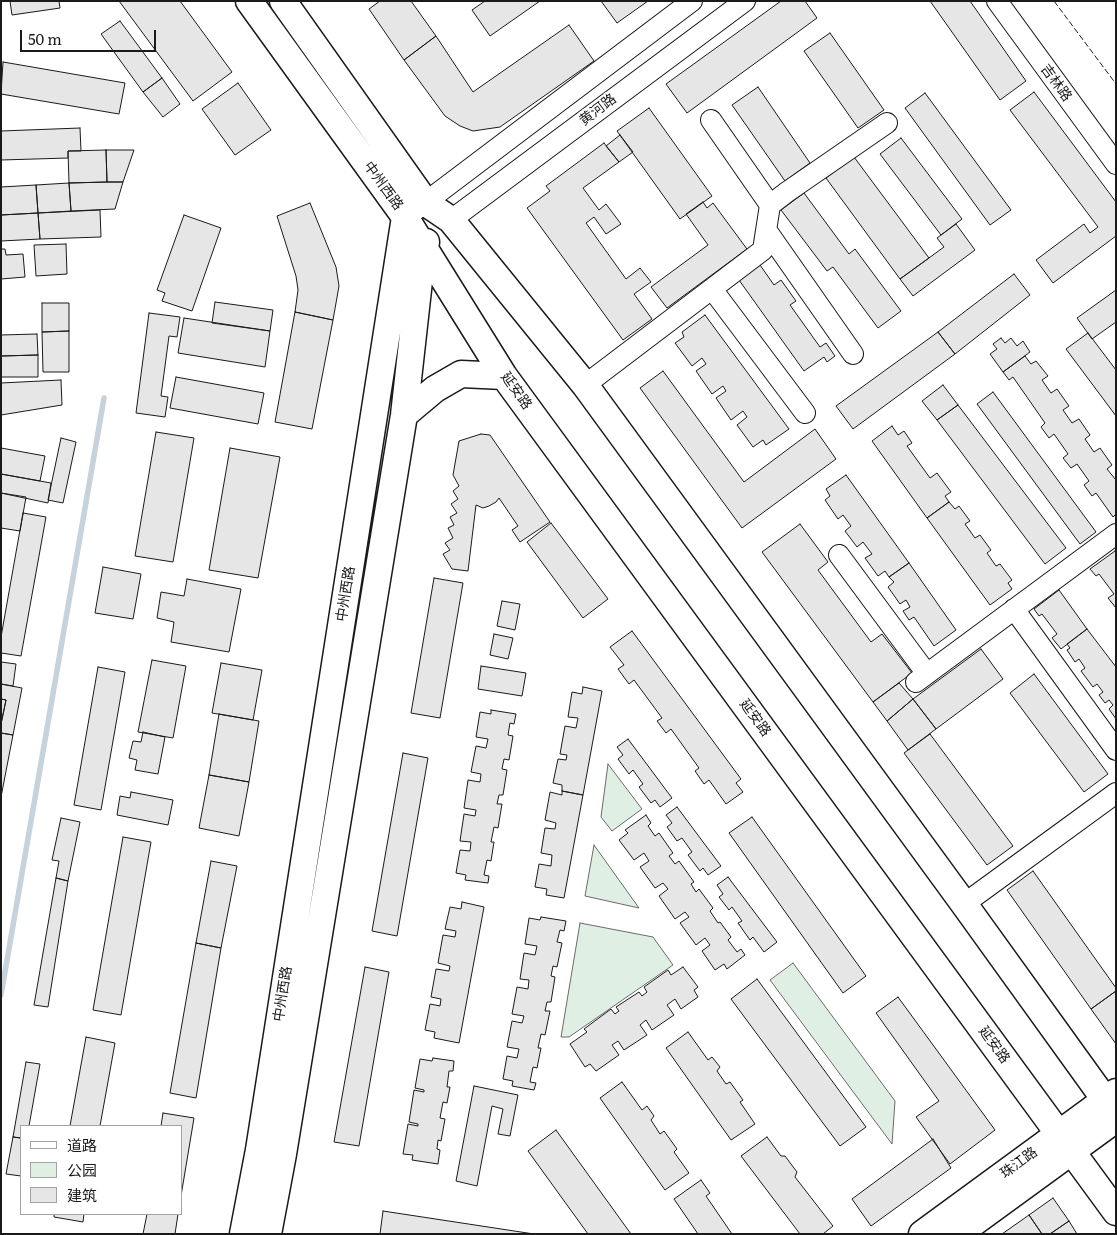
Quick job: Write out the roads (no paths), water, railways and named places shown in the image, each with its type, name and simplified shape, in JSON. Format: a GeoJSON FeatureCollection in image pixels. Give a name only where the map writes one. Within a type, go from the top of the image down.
{"type":"FeatureCollection","features":[{"type":"Feature","properties":{"kind":"main road","name":"中州西路"},"geometry":{"type":"LineString","coordinates":[[243,1234],[260,1140],[405,216],[249,1]]}},
{"type":"Feature","properties":{"kind":"main road","name":"中州西路"},"geometry":{"type":"LineString","coordinates":[[284,1],[426,202]]}},
{"type":"Feature","properties":{"kind":"main road"},"geometry":{"type":"LineString","coordinates":[[426,202],[451,220],[585,385],[1113,1106]]}},
{"type":"Feature","properties":{"kind":"main road","name":"延安路"},"geometry":{"type":"LineString","coordinates":[[405,216],[504,376],[1116,1212]]}},
{"type":"Feature","properties":{"kind":"main road"},"geometry":{"type":"LineString","coordinates":[[423,245],[451,220]]}},
{"type":"Feature","properties":{"kind":"main road","name":"中州西路"},"geometry":{"type":"LineString","coordinates":[[268,1234],[283,1154],[404,415],[423,245]]}},
{"type":"Feature","properties":{"kind":"main road"},"geometry":{"type":"LineString","coordinates":[[404,415],[435,389],[461,374],[504,376]]}},
{"type":"Feature","properties":{"kind":"main road","name":"珠江路"},"geometry":{"type":"LineString","coordinates":[[958,1234],[1065,1143],[1113,1106]]}},
{"type":"Feature","properties":{"kind":"main road","name":"珠江路"},"geometry":{"type":"LineString","coordinates":[[922,1234],[1065,1143]]}},
{"type":"Feature","properties":{"kind":"street"},"geometry":{"type":"LineString","coordinates":[[405,216],[692,1]]}},
{"type":"Feature","properties":{"kind":"street","name":"黄河路"},"geometry":{"type":"LineString","coordinates":[[451,220],[745,1]]}},
{"type":"Feature","properties":{"kind":"street","name":"吉林路"},"geometry":{"type":"LineString","coordinates":[[997,1],[1116,164]]}},
{"type":"Feature","properties":{"kind":"street"},"geometry":{"type":"LineString","coordinates":[[585,385],[763,250],[770,205],[711,120]]}},
{"type":"Feature","properties":{"kind":"street"},"geometry":{"type":"LineString","coordinates":[[770,205],[887,123]]}},
{"type":"Feature","properties":{"kind":"street"},"geometry":{"type":"LineString","coordinates":[[767,231],[853,354]]}},
{"type":"Feature","properties":{"kind":"street"},"geometry":{"type":"LineString","coordinates":[[712,289],[805,413]]}},
{"type":"Feature","properties":{"kind":"street"},"geometry":{"type":"LineString","coordinates":[[839,556],[922,678],[1116,534]]}},
{"type":"Feature","properties":{"kind":"street"},"geometry":{"type":"LineString","coordinates":[[1014,609],[1116,750]]}},
{"type":"Feature","properties":{"kind":"street"},"geometry":{"type":"LineString","coordinates":[[964,904],[1116,793]]}},
{"type":"Feature","properties":{"kind":"waterway"},"geometry":{"type":"LineString","coordinates":[[1,995],[104,398]]}}]}
